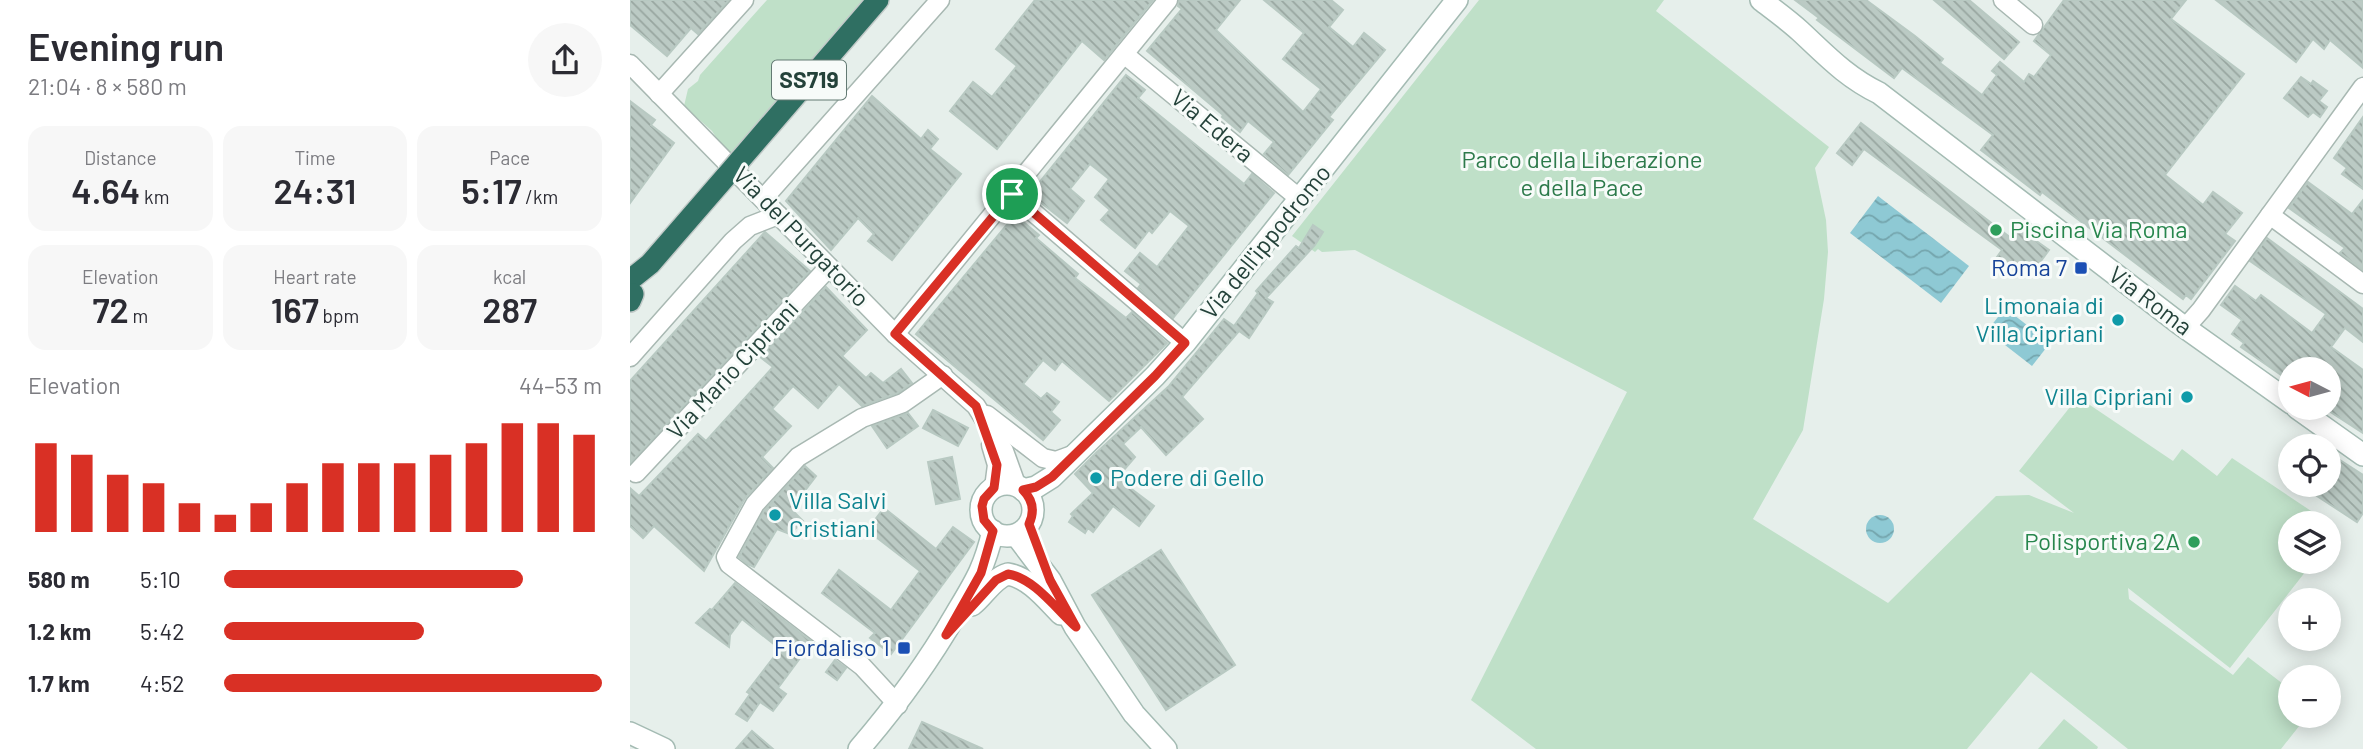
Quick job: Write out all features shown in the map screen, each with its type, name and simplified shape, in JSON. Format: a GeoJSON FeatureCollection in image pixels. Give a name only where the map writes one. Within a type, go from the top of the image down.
{"type":"FeatureCollection","features":[{"type":"Feature","properties":{"kind":"highway","name":"SS719"},"geometry":{"type":"LineString","coordinates":[[631,293],[650,264],[878,0]]}},
{"type":"Feature","properties":{"kind":"street"},"geometry":{"type":"LineString","coordinates":[[659,94],[744,0]]}},
{"type":"Feature","properties":{"kind":"street"},"geometry":{"type":"LineString","coordinates":[[763,199],[940,0]]}},
{"type":"Feature","properties":{"kind":"street"},"geometry":{"type":"LineString","coordinates":[[895,334],[1168,0]]}},
{"type":"Feature","properties":{"kind":"street","name":"Via dell'ippodromo"},"geometry":{"type":"LineString","coordinates":[[1020,488],[1036,487],[1047,481],[1155,376],[1185,343],[1457,0]]}},
{"type":"Feature","properties":{"kind":"street","name":"Via Roma"},"geometry":{"type":"LineString","coordinates":[[1761,0],[1799,30],[1839,50],[1871,76],[1879,93],[2185,328],[2278,395]]}},
{"type":"Feature","properties":{"kind":"street"},"geometry":{"type":"LineString","coordinates":[[2003,0],[2033,25]]}},
{"type":"Feature","properties":{"kind":"street","name":"Via Edera"},"geometry":{"type":"LineString","coordinates":[[1124,54],[1300,199]]}},
{"type":"Feature","properties":{"kind":"street","name":"Via del Purgatorio"},"geometry":{"type":"LineString","coordinates":[[630,64],[895,334],[976,406],[1004,451],[1020,488],[1032,502],[1032,517],[1012,531],[984,520],[984,499],[994,488],[996,458],[976,406]]}},
{"type":"Feature","properties":{"kind":"street"},"geometry":{"type":"LineString","coordinates":[[2185,328],[2201,310],[2363,87]]}},
{"type":"Feature","properties":{"kind":"street"},"geometry":{"type":"LineString","coordinates":[[1012,194],[1185,343]]}},
{"type":"Feature","properties":{"kind":"street"},"geometry":{"type":"LineString","coordinates":[[630,357],[733,241],[750,226],[778,215]]}},
{"type":"Feature","properties":{"kind":"street"},"geometry":{"type":"LineString","coordinates":[[2270,215],[2363,284]]}},
{"type":"Feature","properties":{"kind":"street","name":"Via Mario Cipriani"},"geometry":{"type":"LineString","coordinates":[[636,473],[829,267]]}},
{"type":"Feature","properties":{"kind":"street"},"geometry":{"type":"LineString","coordinates":[[898,705],[862,666],[729,564],[726,557],[755,504],[798,457],[862,418],[903,403],[943,375]]}},
{"type":"Feature","properties":{"kind":"street"},"geometry":{"type":"LineString","coordinates":[[976,406],[1043,458],[1056,461],[1075,454]]}},
{"type":"Feature","properties":{"kind":"street"},"geometry":{"type":"LineString","coordinates":[[2314,420],[2363,455]]}},
{"type":"Feature","properties":{"kind":"street"},"geometry":{"type":"LineString","coordinates":[[994,488],[1010,485],[1020,488]]}},
{"type":"Feature","properties":{"kind":"street"},"geometry":{"type":"LineString","coordinates":[[859,749],[898,705],[946,635],[981,573],[1012,531]]}},
{"type":"Feature","properties":{"kind":"street"},"geometry":{"type":"LineString","coordinates":[[1012,531],[1050,580],[1076,627],[1133,713],[1166,749]]}},
{"type":"Feature","properties":{"kind":"street"},"geometry":{"type":"LineString","coordinates":[[972,605],[1012,531]]}},
{"type":"Feature","properties":{"kind":"street"},"geometry":{"type":"LineString","coordinates":[[946,635],[1000,577],[1013,575],[1029,584],[1076,627]]}},
{"type":"Feature","properties":{"kind":"street"},"geometry":{"type":"LineString","coordinates":[[647,749],[630,733],[664,749]]}},
{"type":"Feature","properties":{"kind":"green space"},"geometry":{"type":"Polygon","coordinates":[[[767,0],[863,0],[731,153],[712,131],[684,106],[688,89],[698,81],[700,75],[767,0]]]}},
{"type":"Feature","properties":{"kind":"green space","name":"Parco della Liberazione e della Pace"},"geometry":{"type":"Polygon","coordinates":[[[1479,0],[1664,0],[1656,11],[1829,147],[1815,168],[1826,220],[1828,252],[1824,299],[1803,430],[1753,519],[1888,603],[1996,496],[2029,495],[2074,513],[2019,471],[2078,397],[2173,461],[2182,449],[2217,476],[2232,458],[2278,489],[2278,497],[2290,497],[2311,511],[2278,511],[2278,574],[2304,574],[2293,588],[2278,588],[2278,607],[2230,668],[2128,588],[2129,599],[2233,675],[2248,657],[2278,680],[2278,728],[2298,728],[2281,749],[2128,749],[2031,672],[1967,749],[1536,749],[1471,700],[1627,392],[1355,250],[1322,252],[1318,249],[1315,252],[1292,236],[1479,0]]]}},
{"type":"Feature","properties":{"kind":"green space"},"geometry":{"type":"Polygon","coordinates":[[[2064,719],[2098,747],[2097,749],[2038,749],[2064,719]]]}},
{"type":"Feature","properties":{"kind":"water"},"geometry":{"type":"Polygon","coordinates":[[[1878,196],[1969,266],[1941,303],[1850,233],[1878,196]]]}},
{"type":"Feature","properties":{"kind":"water"},"geometry":{"type":"Polygon","coordinates":[[[2005,308],[2050,343],[2032,366],[1987,331],[2005,308]]]}},
{"type":"Feature","properties":{"kind":"water"},"geometry":{"type":"Polygon","coordinates":[[[1880,515],[1890,519],[1894,529],[1890,539],[1880,543],[1870,539],[1866,529],[1870,519],[1880,515]]]}},
{"type":"Feature","properties":{"kind":"building"},"geometry":{"type":"Polygon","coordinates":[[[630,0],[729,0],[698,34],[691,28],[667,56],[630,25],[630,0]]]}},
{"type":"Feature","properties":{"kind":"building"},"geometry":{"type":"Polygon","coordinates":[[[1035,0],[1153,0],[1104,60],[1082,41],[997,149],[950,111],[973,82],[992,97],[1017,66],[996,49],[1035,0]]]}},
{"type":"Feature","properties":{"kind":"building"},"geometry":{"type":"Polygon","coordinates":[[[1179,0],[1240,0],[1216,30],[1303,112],[1321,89],[1283,59],[1304,33],[1264,0],[1331,0],[1343,10],[1329,27],[1353,47],[1364,33],[1385,50],[1329,117],[1333,120],[1288,175],[1264,154],[1274,142],[1248,121],[1240,132],[1147,51],[1182,9],[1178,6],[1179,0]]]}},
{"type":"Feature","properties":{"kind":"building"},"geometry":{"type":"Polygon","coordinates":[[[1795,0],[1866,0],[1915,36],[1943,59],[1940,63],[1982,95],[1997,75],[1992,71],[2000,62],[2024,82],[2029,74],[2034,77],[2051,55],[2034,41],[2064,0],[2186,0],[2171,19],[2244,74],[2165,175],[2203,205],[2213,192],[2242,213],[2225,234],[2235,241],[2191,299],[2186,295],[2183,299],[2042,192],[2040,195],[1981,150],[1993,135],[1902,68],[1894,78],[1795,0]]]}},
{"type":"Feature","properties":{"kind":"building"},"geometry":{"type":"Polygon","coordinates":[[[1934,0],[1969,0],[2019,42],[2004,59],[1934,0]]]}},
{"type":"Feature","properties":{"kind":"building"},"geometry":{"type":"Polygon","coordinates":[[[2216,0],[2363,0],[2363,68],[2330,40],[2324,49],[2313,39],[2296,62],[2216,0]]]}},
{"type":"Feature","properties":{"kind":"building"},"geometry":{"type":"Polygon","coordinates":[[[1126,75],[1145,90],[1138,98],[1244,184],[1252,174],[1274,193],[1173,318],[1138,288],[1141,284],[1125,271],[1140,253],[1157,267],[1189,226],[1170,211],[1152,233],[1149,230],[1135,248],[1101,220],[1110,210],[1095,197],[1109,179],[1090,164],[1070,189],[1084,201],[1067,223],[1030,194],[1126,75]]]}},
{"type":"Feature","properties":{"kind":"building"},"geometry":{"type":"Polygon","coordinates":[[[2301,77],[2311,84],[2313,81],[2327,91],[2319,101],[2327,107],[2320,117],[2313,112],[2308,117],[2284,98],[2301,77]]]}},
{"type":"Feature","properties":{"kind":"building"},"geometry":{"type":"Polygon","coordinates":[[[872,96],[921,139],[928,130],[938,139],[930,149],[961,174],[892,260],[868,241],[874,234],[858,218],[831,250],[786,201],[872,96]]]}},
{"type":"Feature","properties":{"kind":"building"},"geometry":{"type":"Polygon","coordinates":[[[630,101],[655,120],[651,125],[674,143],[630,203],[630,101]]]}},
{"type":"Feature","properties":{"kind":"building"},"geometry":{"type":"Polygon","coordinates":[[[2363,117],[2363,189],[2342,174],[2347,168],[2334,158],[2363,117]]]}},
{"type":"Feature","properties":{"kind":"building"},"geometry":{"type":"Polygon","coordinates":[[[1861,123],[2011,238],[2018,228],[2049,250],[2032,273],[2015,261],[2012,267],[1997,257],[2002,250],[1864,149],[1852,165],[1837,153],[1861,123]]]}},
{"type":"Feature","properties":{"kind":"building"},"geometry":{"type":"Polygon","coordinates":[[[2308,182],[2352,214],[2363,200],[2363,270],[2340,253],[2345,248],[2289,208],[2308,182]]]}},
{"type":"Feature","properties":{"kind":"building"},"geometry":{"type":"Polygon","coordinates":[[[1015,215],[1039,235],[1036,238],[1078,274],[1075,278],[1126,318],[1132,312],[1167,343],[1109,401],[1062,361],[1055,370],[1043,360],[1023,384],[1041,399],[1047,393],[1059,402],[1051,412],[1060,420],[1043,440],[916,334],[1015,215]]]}},
{"type":"Feature","properties":{"kind":"building"},"geometry":{"type":"Polygon","coordinates":[[[1313,225],[1323,232],[1315,245],[1266,298],[1273,302],[1249,338],[1239,331],[1182,397],[1203,419],[1166,455],[1141,427],[1123,444],[1135,457],[1117,478],[1154,506],[1139,526],[1113,506],[1093,532],[1088,528],[1085,533],[1069,522],[1073,516],[1071,514],[1093,493],[1075,474],[1169,386],[1224,319],[1234,326],[1258,293],[1256,291],[1296,246],[1299,248],[1313,225]]]}},
{"type":"Feature","properties":{"kind":"building"},"geometry":{"type":"Polygon","coordinates":[[[765,232],[810,271],[630,463],[630,381],[765,232]]]}},
{"type":"Feature","properties":{"kind":"building"},"geometry":{"type":"Polygon","coordinates":[[[2267,238],[2363,309],[2363,342],[2345,328],[2331,347],[2363,370],[2363,433],[2342,419],[2342,357],[2278,357],[2278,373],[2241,347],[2244,343],[2232,334],[2242,320],[2221,305],[2235,286],[2256,301],[2261,295],[2312,333],[2326,314],[2250,261],[2267,238]]]}},
{"type":"Feature","properties":{"kind":"building"},"geometry":{"type":"Polygon","coordinates":[[[826,287],[867,330],[842,356],[866,378],[871,373],[883,383],[901,369],[912,383],[898,393],[862,406],[839,384],[818,408],[793,386],[772,409],[791,426],[762,457],[773,468],[745,498],[704,571],[654,526],[643,538],[630,526],[630,488],[639,496],[698,434],[706,441],[773,367],[760,357],[826,287]]]}},
{"type":"Feature","properties":{"kind":"building"},"geometry":{"type":"Polygon","coordinates":[[[933,410],[968,428],[958,446],[923,428],[933,410]]]}},
{"type":"Feature","properties":{"kind":"building"},"geometry":{"type":"Polygon","coordinates":[[[908,413],[918,426],[887,448],[872,426],[908,413]]]}},
{"type":"Feature","properties":{"kind":"building"},"geometry":{"type":"Polygon","coordinates":[[[952,457],[960,499],[936,504],[928,462],[952,457]]]}},
{"type":"Feature","properties":{"kind":"building"},"geometry":{"type":"Polygon","coordinates":[[[2341,461],[2363,475],[2363,513],[2357,522],[2318,497],[2341,497],[2341,461]]]}},
{"type":"Feature","properties":{"kind":"building","name":"Villa Salvi Cristiani"},"geometry":{"type":"Polygon","coordinates":[[[805,466],[816,476],[791,509],[803,521],[790,534],[777,529],[754,567],[747,564],[739,557],[764,511],[805,466]]]}},
{"type":"Feature","properties":{"kind":"building"},"geometry":{"type":"Polygon","coordinates":[[[884,508],[936,549],[953,527],[974,542],[891,654],[870,638],[875,633],[822,593],[839,570],[891,610],[920,571],[867,530],[884,508]]]}},
{"type":"Feature","properties":{"kind":"building"},"geometry":{"type":"Polygon","coordinates":[[[1161,550],[1235,665],[1166,710],[1092,595],[1161,550]]]}},
{"type":"Feature","properties":{"kind":"building"},"geometry":{"type":"Polygon","coordinates":[[[735,583],[812,642],[778,688],[786,694],[773,711],[760,702],[747,721],[736,714],[750,694],[747,692],[780,649],[742,619],[730,635],[729,647],[696,623],[712,610],[735,583]]]}},
{"type":"Feature","properties":{"kind":"building"},"geometry":{"type":"Polygon","coordinates":[[[835,660],[846,668],[837,680],[826,672],[835,660]]]}},
{"type":"Feature","properties":{"kind":"building"},"geometry":{"type":"Polygon","coordinates":[[[922,722],[983,749],[909,749],[922,722]]]}},
{"type":"Feature","properties":{"kind":"building"},"geometry":{"type":"Polygon","coordinates":[[[752,731],[773,749],[736,749],[752,731]]]}},
{"type":"Feature","properties":{"kind":"place","name":"Piscina Via Roma"},"geometry":{"type":"Point","coordinates":[1996,230]}},
{"type":"Feature","properties":{"kind":"place","name":"Roma 7"},"geometry":{"type":"Point","coordinates":[2081,268]}},
{"type":"Feature","properties":{"kind":"place","name":"Limonaia di Villa Cipriani"},"geometry":{"type":"Point","coordinates":[2118,320]}},
{"type":"Feature","properties":{"kind":"place","name":"Villa Cipriani"},"geometry":{"type":"Point","coordinates":[2187,397]}},
{"type":"Feature","properties":{"kind":"place","name":"Podere di Gello"},"geometry":{"type":"Point","coordinates":[1096,478]}},
{"type":"Feature","properties":{"kind":"place","name":"Villa Salvi Cristiani"},"geometry":{"type":"Point","coordinates":[775,515]}},
{"type":"Feature","properties":{"kind":"place","name":"Polisportiva 2A"},"geometry":{"type":"Point","coordinates":[2194,542]}},
{"type":"Feature","properties":{"kind":"place","name":"Fiordaliso 1"},"geometry":{"type":"Point","coordinates":[904,648]}},
{"type":"Feature","properties":{"kind":"route"},"geometry":{"type":"LineString","coordinates":[[1012,194],[1185,343],[1052,477],[1036,487],[1023,490],[1032,502],[1029,524],[1050,580],[1076,627],[1029,584],[1008,574],[996,580],[946,635],[985,564],[993,531],[984,520],[982,506],[984,499],[994,488],[996,458],[976,406],[895,334],[1012,194]]}}]}
